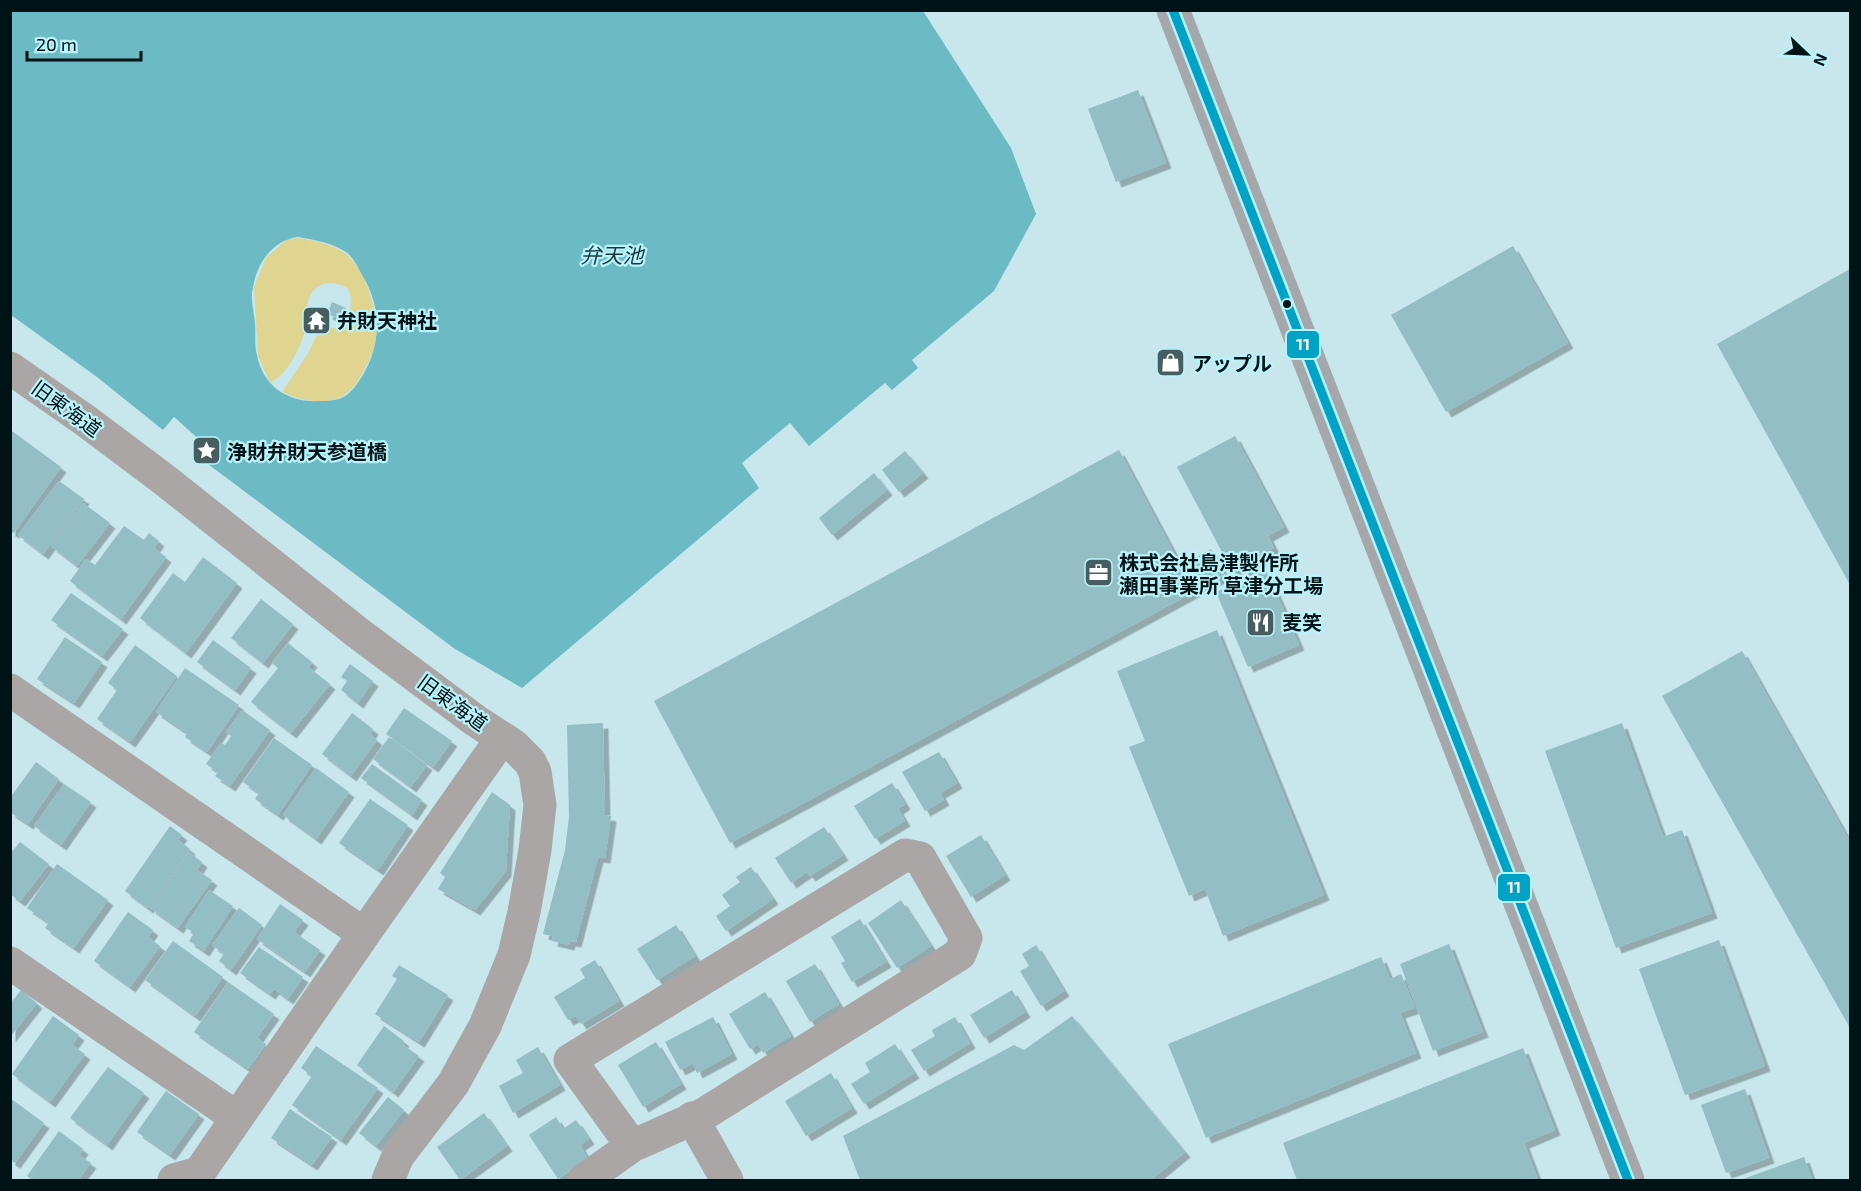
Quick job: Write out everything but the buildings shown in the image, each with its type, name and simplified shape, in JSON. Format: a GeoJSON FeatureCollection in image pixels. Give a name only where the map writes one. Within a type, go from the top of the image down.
{"type":"FeatureCollection","features":[{"type":"Feature","properties":{"kind":"highway"},"geometry":{"type":"LineString","coordinates":[[1173,10],[1628,1180]]}},
{"type":"Feature","properties":{"kind":"street","name":"旧東海道"},"geometry":{"type":"LineString","coordinates":[[10,368],[86,421],[358,633],[476,721],[521,751],[530,762],[538,784],[540,805],[524,912],[514,955],[485,1026],[453,1084],[398,1156],[388,1180]]}},
{"type":"Feature","properties":{"kind":"street"},"geometry":{"type":"LineString","coordinates":[[10,690],[364,934]]}},
{"type":"Feature","properties":{"kind":"street"},"geometry":{"type":"LineString","coordinates":[[174,1180],[199,1173],[502,738]]}},
{"type":"Feature","properties":{"kind":"street"},"geometry":{"type":"LineString","coordinates":[[584,1180],[632,1146],[704,1114],[960,954],[966,938],[920,858],[905,855],[570,1060],[632,1146]]}},
{"type":"Feature","properties":{"kind":"street"},"geometry":{"type":"LineString","coordinates":[[10,963],[236,1117]]}},
{"type":"Feature","properties":{"kind":"street"},"geometry":{"type":"LineString","coordinates":[[692,1118],[727,1180]]}},
{"type":"Feature","properties":{"kind":"shaded area","name":"弁財天神社"},"geometry":{"type":"Polygon","coordinates":[[[298,238],[329,245],[346,254],[354,262],[366,283],[374,309],[376,334],[370,359],[351,389],[344,395],[329,401],[308,400],[282,392],[307,355],[321,327],[338,328],[346,320],[351,304],[348,288],[327,283],[312,292],[307,307],[305,331],[299,348],[287,368],[270,383],[258,356],[254,287],[266,258],[286,240],[298,238]]]}},
{"type":"Feature","properties":{"kind":"water","name":"弁天池"},"geometry":{"type":"Polygon","coordinates":[[[10,11],[923,11],[1011,148],[1036,214],[994,291],[912,360],[918,368],[892,390],[885,383],[809,446],[790,423],[742,463],[759,488],[522,688],[455,649],[200,458],[210,449],[174,417],[163,430],[97,377],[11,315],[10,11]],[[298,237],[289,239],[274,248],[258,269],[252,292],[256,351],[265,376],[279,391],[288,396],[309,401],[334,400],[346,396],[353,389],[369,362],[377,333],[374,304],[369,289],[349,254],[329,244],[298,237]]]}},
{"type":"Feature","properties":{"kind":"transit line","name":"11"},"geometry":{"type":"LineString","coordinates":[[1173,10],[1628,1180]]}},
{"type":"Feature","properties":{"kind":"place","name":"弁財天神社"},"geometry":{"type":"Point","coordinates":[316,320]}},
{"type":"Feature","properties":{"kind":"place","name":"アップル"},"geometry":{"type":"Point","coordinates":[1171,363]}},
{"type":"Feature","properties":{"kind":"place","name":"浄財弁財天参道橋"},"geometry":{"type":"Point","coordinates":[206,451]}},
{"type":"Feature","properties":{"kind":"place","name":"株式会社島津製作所 瀬田事業所 草津分工場"},"geometry":{"type":"Point","coordinates":[1098,573]}},
{"type":"Feature","properties":{"kind":"place","name":"麦笑"},"geometry":{"type":"Point","coordinates":[1261,622]}}]}
